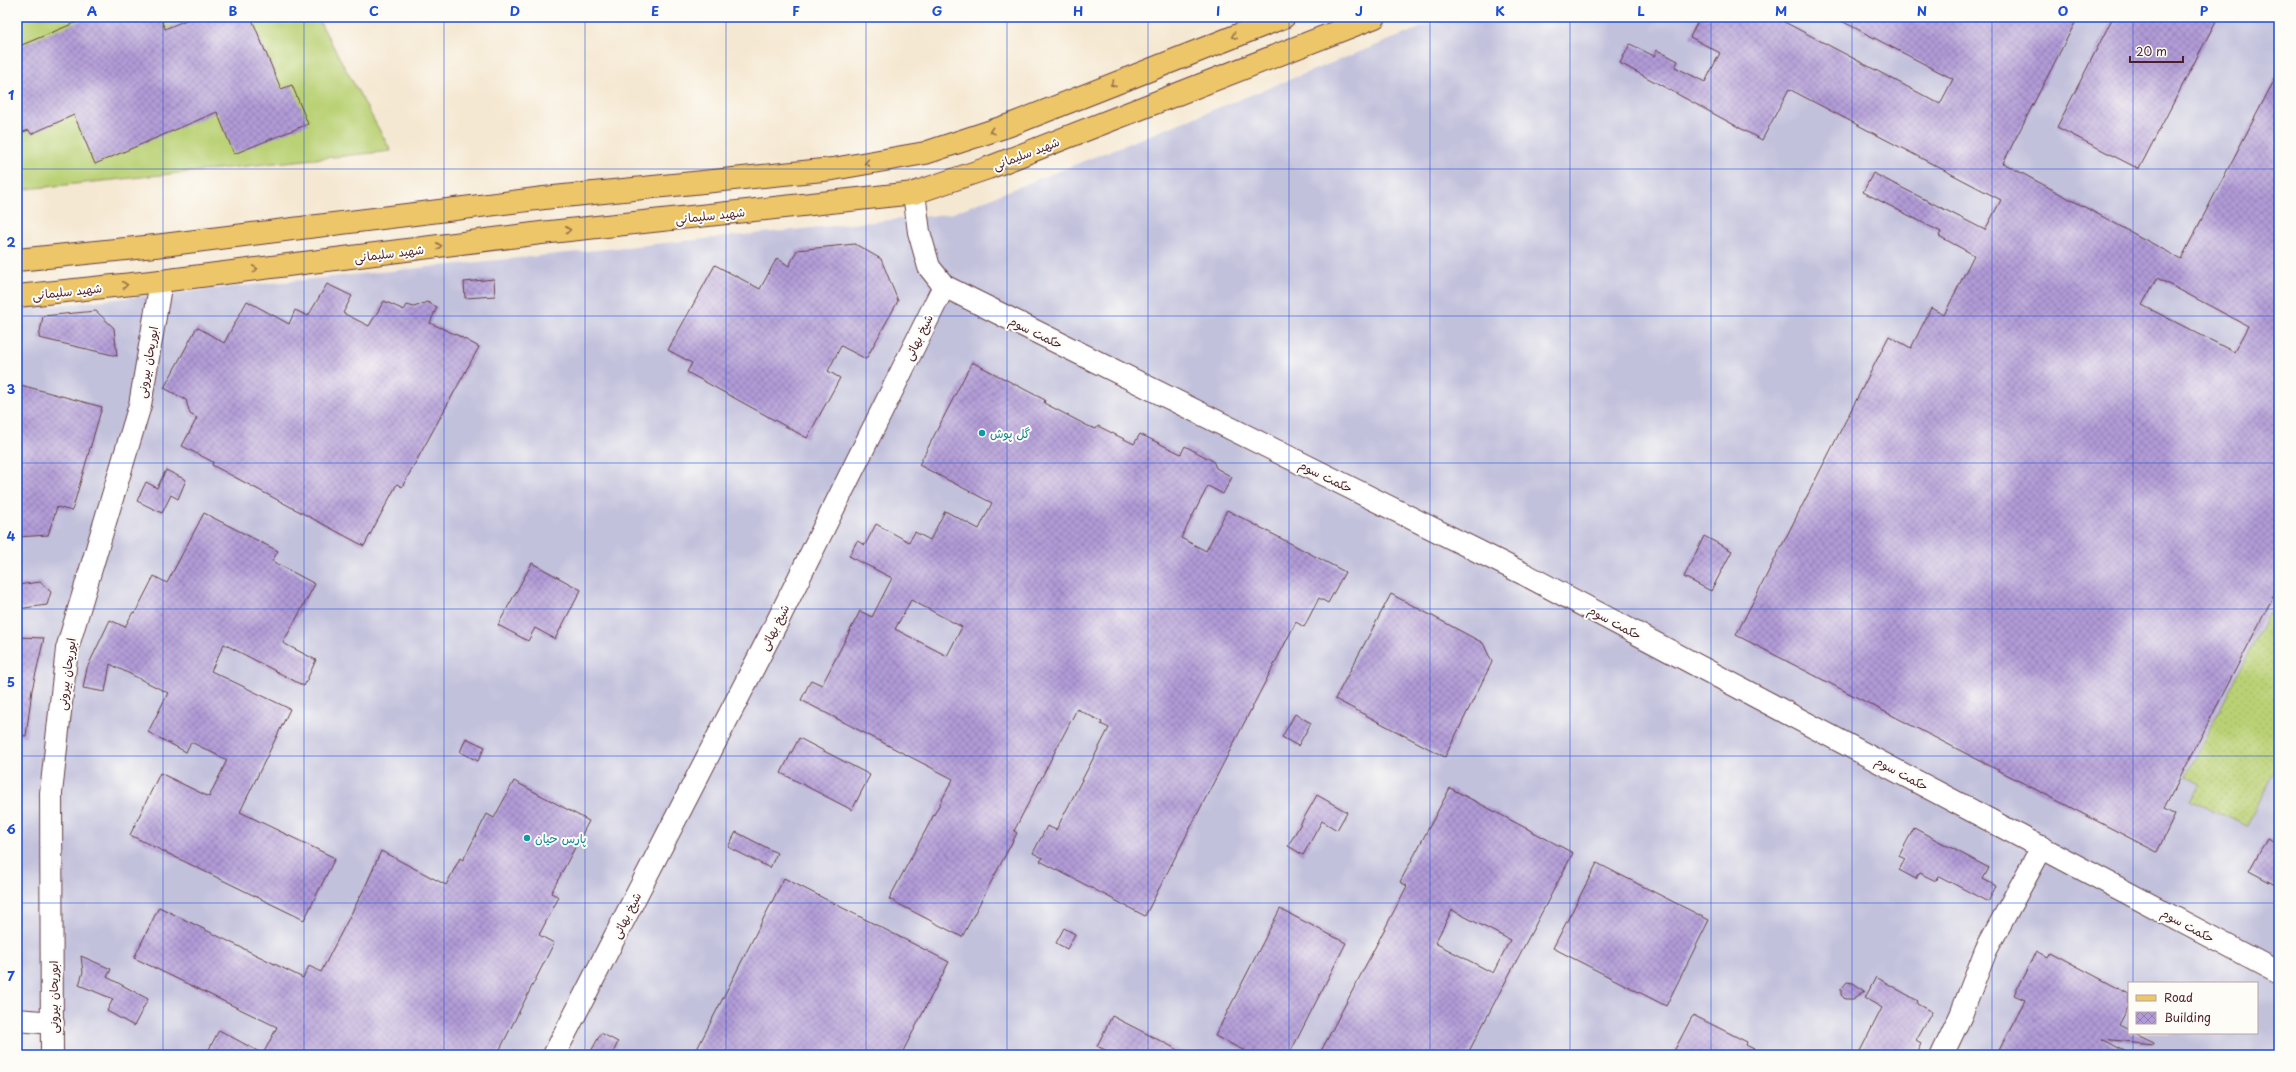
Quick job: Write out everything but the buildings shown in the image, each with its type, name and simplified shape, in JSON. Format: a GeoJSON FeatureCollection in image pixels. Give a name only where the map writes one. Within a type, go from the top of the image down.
{"type":"FeatureCollection","features":[{"type":"Feature","properties":{"kind":"main road"},"geometry":{"type":"LineString","coordinates":[[17,260],[162,245],[552,198],[833,169],[925,153],[1010,125],[1284,17]]}},
{"type":"Feature","properties":{"kind":"main road","name":"شهید سلیمانی"},"geometry":{"type":"LineString","coordinates":[[17,296],[161,281],[541,234],[914,193],[988,168],[1375,17]]}},
{"type":"Feature","properties":{"kind":"street"},"geometry":{"type":"LineString","coordinates":[[914,193],[919,232],[929,267],[944,286]]}},
{"type":"Feature","properties":{"kind":"street","name":"ابوریحان بیرونی"},"geometry":{"type":"LineString","coordinates":[[52,1055],[51,793],[67,650],[140,405],[161,281]]}},
{"type":"Feature","properties":{"kind":"street","name":"حکمت سوم"},"geometry":{"type":"LineString","coordinates":[[944,286],[1524,574],[2279,973]]}},
{"type":"Feature","properties":{"kind":"street","name":"شیخ بهائی"},"geometry":{"type":"LineString","coordinates":[[554,1055],[777,622],[944,286]]}},
{"type":"Feature","properties":{"kind":"street"},"geometry":{"type":"LineString","coordinates":[[1942,1055],[1961,1015],[1986,950],[2042,847]]}},
{"type":"Feature","properties":{"kind":"street"},"geometry":{"type":"LineString","coordinates":[[17,1020],[52,1023]]}},
{"type":"Feature","properties":{"kind":"shaded area"},"geometry":{"type":"Polygon","coordinates":[[[1448,17],[2279,17],[2279,1055],[17,1055],[17,309],[950,214],[1448,17]]]}},
{"type":"Feature","properties":{"kind":"green space"},"geometry":{"type":"Polygon","coordinates":[[[17,17],[317,17],[391,151],[17,190],[17,17]]]}},
{"type":"Feature","properties":{"kind":"green space"},"geometry":{"type":"Polygon","coordinates":[[[2274,603],[2279,606],[2279,762],[2247,826],[2190,800],[2200,784],[2186,776],[2274,603]]]}},
{"type":"Feature","properties":{"kind":"place","name":"گل پوش"},"geometry":{"type":"Point","coordinates":[982,433]}},
{"type":"Feature","properties":{"kind":"place","name":"پارس حیان"},"geometry":{"type":"Point","coordinates":[527,838]}}]}
